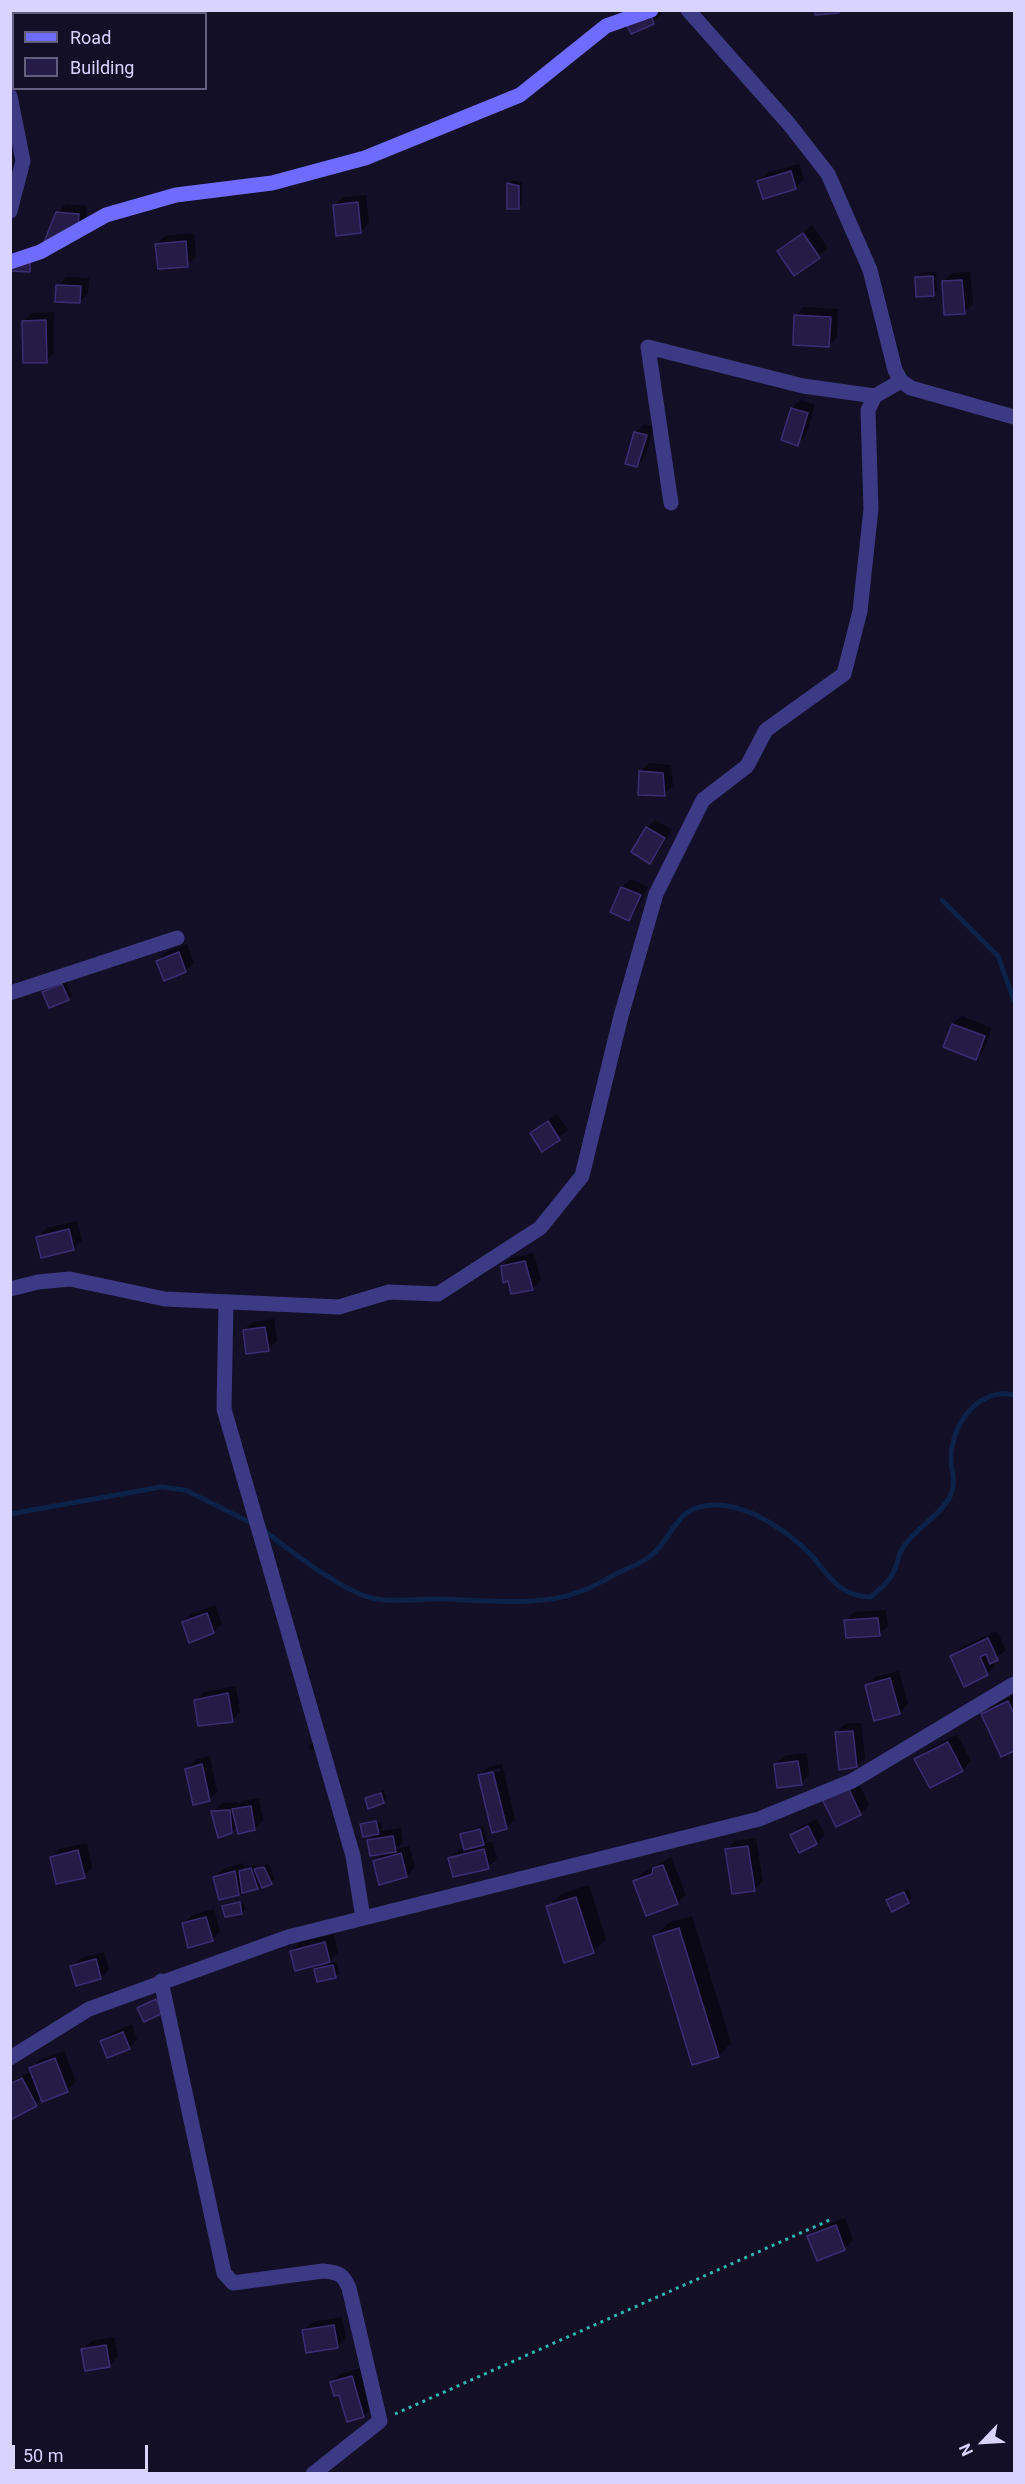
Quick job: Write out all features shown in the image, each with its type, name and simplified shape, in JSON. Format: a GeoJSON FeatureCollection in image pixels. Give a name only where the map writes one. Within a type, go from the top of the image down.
{"type":"FeatureCollection","features":[{"type":"Feature","properties":{"kind":"street"},"geometry":{"type":"LineString","coordinates":[[10,262],[40,252],[106,215],[176,195],[272,183],[365,158],[520,95],[606,26],[651,10]]}},
{"type":"Feature","properties":{"kind":"street"},"geometry":{"type":"LineString","coordinates":[[688,10],[789,124],[828,174],[870,270],[895,370],[901,381],[911,387],[1014,417]]}},
{"type":"Feature","properties":{"kind":"street"},"geometry":{"type":"LineString","coordinates":[[10,96],[23,161],[10,211]]}},
{"type":"Feature","properties":{"kind":"street"},"geometry":{"type":"LineString","coordinates":[[671,503],[648,346],[803,386],[875,396]]}},
{"type":"Feature","properties":{"kind":"street"},"geometry":{"type":"LineString","coordinates":[[10,1289],[38,1282],[70,1280],[165,1299],[339,1307],[389,1292],[438,1294],[540,1228],[582,1176],[621,1017],[656,894],[703,800],[747,766],[766,730],[844,674],[860,611],[871,509],[868,410],[875,396],[901,381]]}},
{"type":"Feature","properties":{"kind":"street"},"geometry":{"type":"LineString","coordinates":[[10,993],[177,938]]}},
{"type":"Feature","properties":{"kind":"street"},"geometry":{"type":"LineString","coordinates":[[226,1302],[224,1409],[353,1856],[363,1918]]}},
{"type":"Feature","properties":{"kind":"street"},"geometry":{"type":"LineString","coordinates":[[10,2058],[89,2008],[288,1937],[759,1819],[852,1781],[1014,1684]]}},
{"type":"Feature","properties":{"kind":"street"},"geometry":{"type":"LineString","coordinates":[[161,1981],[224,2273],[233,2283],[323,2271],[337,2272],[344,2277],[380,2421],[313,2474]]}},
{"type":"Feature","properties":{"kind":"path"},"geometry":{"type":"LineString","coordinates":[[380,2421],[832,2219]]}},
{"type":"Feature","properties":{"kind":"building"},"geometry":{"type":"Polygon","coordinates":[[[649,10],[654,24],[631,34],[624,19],[649,10]]]}},
{"type":"Feature","properties":{"kind":"building"},"geometry":{"type":"Polygon","coordinates":[[[815,10],[839,10],[839,13],[815,15],[815,10]]]}},
{"type":"Feature","properties":{"kind":"building"},"geometry":{"type":"Polygon","coordinates":[[[791,171],[796,189],[763,199],[757,181],[791,171]]]}},
{"type":"Feature","properties":{"kind":"building"},"geometry":{"type":"Polygon","coordinates":[[[507,183],[519,186],[519,209],[507,209],[507,183]]]}},
{"type":"Feature","properties":{"kind":"building"},"geometry":{"type":"Polygon","coordinates":[[[358,202],[361,233],[336,236],[333,205],[358,202]]]}},
{"type":"Feature","properties":{"kind":"building"},"geometry":{"type":"Polygon","coordinates":[[[56,212],[79,214],[77,237],[40,252],[56,212]]]}},
{"type":"Feature","properties":{"kind":"building"},"geometry":{"type":"Polygon","coordinates":[[[803,233],[820,258],[794,276],[777,251],[803,233]]]}},
{"type":"Feature","properties":{"kind":"building"},"geometry":{"type":"Polygon","coordinates":[[[186,241],[188,267],[158,269],[155,244],[186,241]]]}},
{"type":"Feature","properties":{"kind":"building"},"geometry":{"type":"Polygon","coordinates":[[[12,261],[30,262],[30,272],[11,271],[12,261]]]}},
{"type":"Feature","properties":{"kind":"building"},"geometry":{"type":"Polygon","coordinates":[[[933,276],[934,296],[916,297],[915,277],[933,276]]]}},
{"type":"Feature","properties":{"kind":"building"},"geometry":{"type":"Polygon","coordinates":[[[962,280],[965,314],[944,315],[942,281],[962,280]]]}},
{"type":"Feature","properties":{"kind":"building"},"geometry":{"type":"Polygon","coordinates":[[[56,285],[81,286],[80,303],[55,302],[56,285]]]}},
{"type":"Feature","properties":{"kind":"building"},"geometry":{"type":"Polygon","coordinates":[[[794,315],[831,317],[829,347],[793,345],[794,315]]]}},
{"type":"Feature","properties":{"kind":"building"},"geometry":{"type":"Polygon","coordinates":[[[46,320],[47,363],[23,363],[22,321],[46,320]]]}},
{"type":"Feature","properties":{"kind":"building"},"geometry":{"type":"Polygon","coordinates":[[[791,408],[808,413],[798,446],[781,440],[791,408]]]}},
{"type":"Feature","properties":{"kind":"building"},"geometry":{"type":"Polygon","coordinates":[[[634,432],[647,435],[637,467],[625,464],[634,432]]]}},
{"type":"Feature","properties":{"kind":"building"},"geometry":{"type":"Polygon","coordinates":[[[639,771],[663,773],[665,796],[638,795],[639,771]]]}},
{"type":"Feature","properties":{"kind":"building"},"geometry":{"type":"Polygon","coordinates":[[[646,827],[665,838],[650,864],[631,852],[646,827]]]}},
{"type":"Feature","properties":{"kind":"building"},"geometry":{"type":"Polygon","coordinates":[[[621,887],[641,895],[629,921],[610,912],[621,887]]]}},
{"type":"Feature","properties":{"kind":"building"},"geometry":{"type":"Polygon","coordinates":[[[179,952],[186,972],[164,981],[156,961],[179,952]]]}},
{"type":"Feature","properties":{"kind":"building"},"geometry":{"type":"Polygon","coordinates":[[[62,984],[69,1000],[49,1008],[42,992],[62,984]]]}},
{"type":"Feature","properties":{"kind":"building"},"geometry":{"type":"Polygon","coordinates":[[[952,1024],[985,1036],[976,1060],[943,1047],[952,1024]]]}},
{"type":"Feature","properties":{"kind":"building"},"geometry":{"type":"Polygon","coordinates":[[[548,1121],[560,1140],[542,1152],[530,1133],[548,1121]]]}},
{"type":"Feature","properties":{"kind":"building"},"geometry":{"type":"Polygon","coordinates":[[[69,1229],[74,1250],[41,1258],[36,1237],[69,1229]]]}},
{"type":"Feature","properties":{"kind":"building"},"geometry":{"type":"Polygon","coordinates":[[[525,1261],[533,1290],[511,1294],[508,1281],[503,1283],[501,1266],[525,1261]]]}},
{"type":"Feature","properties":{"kind":"building"},"geometry":{"type":"Polygon","coordinates":[[[265,1327],[269,1351],[246,1354],[243,1330],[265,1327]]]}},
{"type":"Feature","properties":{"kind":"building"},"geometry":{"type":"Polygon","coordinates":[[[207,1613],[214,1633],[189,1643],[182,1622],[207,1613]]]}},
{"type":"Feature","properties":{"kind":"building"},"geometry":{"type":"Polygon","coordinates":[[[878,1618],[880,1636],[846,1638],[844,1620],[878,1618]]]}},
{"type":"Feature","properties":{"kind":"building"},"geometry":{"type":"Polygon","coordinates":[[[988,1638],[998,1660],[990,1664],[986,1654],[980,1657],[988,1675],[964,1687],[950,1656],[988,1638]]]}},
{"type":"Feature","properties":{"kind":"building"},"geometry":{"type":"Polygon","coordinates":[[[890,1678],[900,1714],[874,1721],[865,1685],[890,1678]]]}},
{"type":"Feature","properties":{"kind":"building"},"geometry":{"type":"Polygon","coordinates":[[[228,1693],[233,1722],[198,1726],[194,1700],[228,1693]]]}},
{"type":"Feature","properties":{"kind":"building"},"geometry":{"type":"Polygon","coordinates":[[[1008,1701],[1014,1714],[1014,1751],[1001,1757],[981,1714],[1008,1701]]]}},
{"type":"Feature","properties":{"kind":"building"},"geometry":{"type":"Polygon","coordinates":[[[853,1731],[857,1767],[839,1770],[835,1732],[853,1731]]]}},
{"type":"Feature","properties":{"kind":"building"},"geometry":{"type":"Polygon","coordinates":[[[948,1742],[963,1771],[930,1788],[914,1759],[948,1742]]]}},
{"type":"Feature","properties":{"kind":"building"},"geometry":{"type":"Polygon","coordinates":[[[798,1761],[802,1785],[777,1788],[774,1764],[798,1761]]]}},
{"type":"Feature","properties":{"kind":"building"},"geometry":{"type":"Polygon","coordinates":[[[202,1764],[210,1801],[193,1805],[185,1769],[202,1764]]]}},
{"type":"Feature","properties":{"kind":"building"},"geometry":{"type":"Polygon","coordinates":[[[493,1772],[507,1829],[492,1833],[478,1775],[493,1772]]]}},
{"type":"Feature","properties":{"kind":"building"},"geometry":{"type":"Polygon","coordinates":[[[848,1787],[861,1815],[836,1827],[822,1799],[848,1787]]]}},
{"type":"Feature","properties":{"kind":"building"},"geometry":{"type":"Polygon","coordinates":[[[381,1793],[384,1803],[368,1809],[365,1798],[381,1793]]]}},
{"type":"Feature","properties":{"kind":"building"},"geometry":{"type":"Polygon","coordinates":[[[251,1806],[255,1830],[238,1834],[232,1809],[251,1806]]]}},
{"type":"Feature","properties":{"kind":"building"},"geometry":{"type":"Polygon","coordinates":[[[230,1810],[232,1833],[218,1838],[211,1811],[230,1810]]]}},
{"type":"Feature","properties":{"kind":"building"},"geometry":{"type":"Polygon","coordinates":[[[376,1821],[379,1834],[363,1837],[360,1824],[376,1821]]]}},
{"type":"Feature","properties":{"kind":"building"},"geometry":{"type":"Polygon","coordinates":[[[808,1826],[817,1844],[799,1853],[790,1835],[808,1826]]]}},
{"type":"Feature","properties":{"kind":"building"},"geometry":{"type":"Polygon","coordinates":[[[480,1829],[484,1845],[464,1850],[460,1834],[480,1829]]]}},
{"type":"Feature","properties":{"kind":"building"},"geometry":{"type":"Polygon","coordinates":[[[393,1836],[396,1852],[370,1856],[367,1840],[393,1836]]]}},
{"type":"Feature","properties":{"kind":"building"},"geometry":{"type":"Polygon","coordinates":[[[748,1846],[755,1891],[732,1894],[725,1849],[748,1846]]]}},
{"type":"Feature","properties":{"kind":"building"},"geometry":{"type":"Polygon","coordinates":[[[484,1849],[489,1869],[453,1877],[448,1858],[484,1849]]]}},
{"type":"Feature","properties":{"kind":"building"},"geometry":{"type":"Polygon","coordinates":[[[78,1850],[85,1878],[56,1884],[50,1857],[78,1850]]]}},
{"type":"Feature","properties":{"kind":"building"},"geometry":{"type":"Polygon","coordinates":[[[401,1853],[407,1877],[379,1885],[373,1861],[401,1853]]]}},
{"type":"Feature","properties":{"kind":"building"},"geometry":{"type":"Polygon","coordinates":[[[663,1865],[678,1904],[646,1916],[633,1881],[652,1874],[653,1868],[663,1865]]]}},
{"type":"Feature","properties":{"kind":"building"},"geometry":{"type":"Polygon","coordinates":[[[264,1867],[272,1884],[262,1888],[254,1869],[264,1867]]]}},
{"type":"Feature","properties":{"kind":"building"},"geometry":{"type":"Polygon","coordinates":[[[251,1868],[258,1889],[242,1893],[239,1871],[251,1868]]]}},
{"type":"Feature","properties":{"kind":"building"},"geometry":{"type":"Polygon","coordinates":[[[235,1871],[239,1895],[219,1900],[213,1877],[235,1871]]]}},
{"type":"Feature","properties":{"kind":"building"},"geometry":{"type":"Polygon","coordinates":[[[904,1892],[909,1903],[892,1912],[886,1900],[904,1892]]]}},
{"type":"Feature","properties":{"kind":"building"},"geometry":{"type":"Polygon","coordinates":[[[576,1897],[594,1953],[564,1963],[546,1906],[576,1897]]]}},
{"type":"Feature","properties":{"kind":"building"},"geometry":{"type":"Polygon","coordinates":[[[240,1902],[242,1914],[225,1917],[222,1906],[240,1902]]]}},
{"type":"Feature","properties":{"kind":"building"},"geometry":{"type":"Polygon","coordinates":[[[206,1917],[213,1941],[188,1948],[182,1923],[206,1917]]]}},
{"type":"Feature","properties":{"kind":"building"},"geometry":{"type":"Polygon","coordinates":[[[679,1928],[719,2057],[692,2065],[653,1936],[679,1928]]]}},
{"type":"Feature","properties":{"kind":"building"},"geometry":{"type":"Polygon","coordinates":[[[325,1942],[330,1962],[295,1971],[290,1951],[325,1942]]]}},
{"type":"Feature","properties":{"kind":"building"},"geometry":{"type":"Polygon","coordinates":[[[96,1959],[101,1979],[76,1986],[70,1966],[96,1959]]]}},
{"type":"Feature","properties":{"kind":"building"},"geometry":{"type":"Polygon","coordinates":[[[333,1965],[336,1978],[317,1982],[314,1969],[333,1965]]]}},
{"type":"Feature","properties":{"kind":"building"},"geometry":{"type":"Polygon","coordinates":[[[156,1999],[163,2013],[144,2022],[137,2008],[156,1999]]]}},
{"type":"Feature","properties":{"kind":"building"},"geometry":{"type":"Polygon","coordinates":[[[123,2032],[130,2049],[107,2058],[100,2041],[123,2032]]]}},
{"type":"Feature","properties":{"kind":"building"},"geometry":{"type":"Polygon","coordinates":[[[55,2058],[68,2092],[42,2102],[29,2068],[55,2058]]]}},
{"type":"Feature","properties":{"kind":"building"},"geometry":{"type":"Polygon","coordinates":[[[22,2078],[37,2106],[10,2120],[10,2084],[22,2078]]]}},
{"type":"Feature","properties":{"kind":"building"},"geometry":{"type":"Polygon","coordinates":[[[836,2225],[845,2250],[817,2261],[807,2236],[836,2225]]]}},
{"type":"Feature","properties":{"kind":"building"},"geometry":{"type":"Polygon","coordinates":[[[334,2325],[338,2348],[306,2353],[302,2330],[334,2325]]]}},
{"type":"Feature","properties":{"kind":"building"},"geometry":{"type":"Polygon","coordinates":[[[106,2345],[110,2367],[85,2371],[81,2349],[106,2345]]]}},
{"type":"Feature","properties":{"kind":"building"},"geometry":{"type":"Polygon","coordinates":[[[352,2376],[364,2417],[347,2422],[339,2395],[334,2396],[330,2382],[352,2376]]]}},
{"type":"Feature","properties":{"kind":"waterway"},"geometry":{"type":"LineString","coordinates":[[942,900],[998,956],[1014,1000]]}},
{"type":"Feature","properties":{"kind":"waterway"},"geometry":{"type":"LineString","coordinates":[[263,1530],[323,1574],[371,1598],[508,1602],[563,1597],[589,1588],[648,1558],[683,1516],[691,1510],[702,1506],[729,1506],[768,1521],[802,1546],[836,1584],[851,1593],[871,1597],[887,1583],[904,1546],[950,1497],[953,1482],[951,1457],[953,1444],[962,1420],[979,1402],[1001,1394],[1014,1395]]}},
{"type":"Feature","properties":{"kind":"waterway"},"geometry":{"type":"LineString","coordinates":[[10,1514],[161,1487],[185,1490],[253,1524]]}}]}
